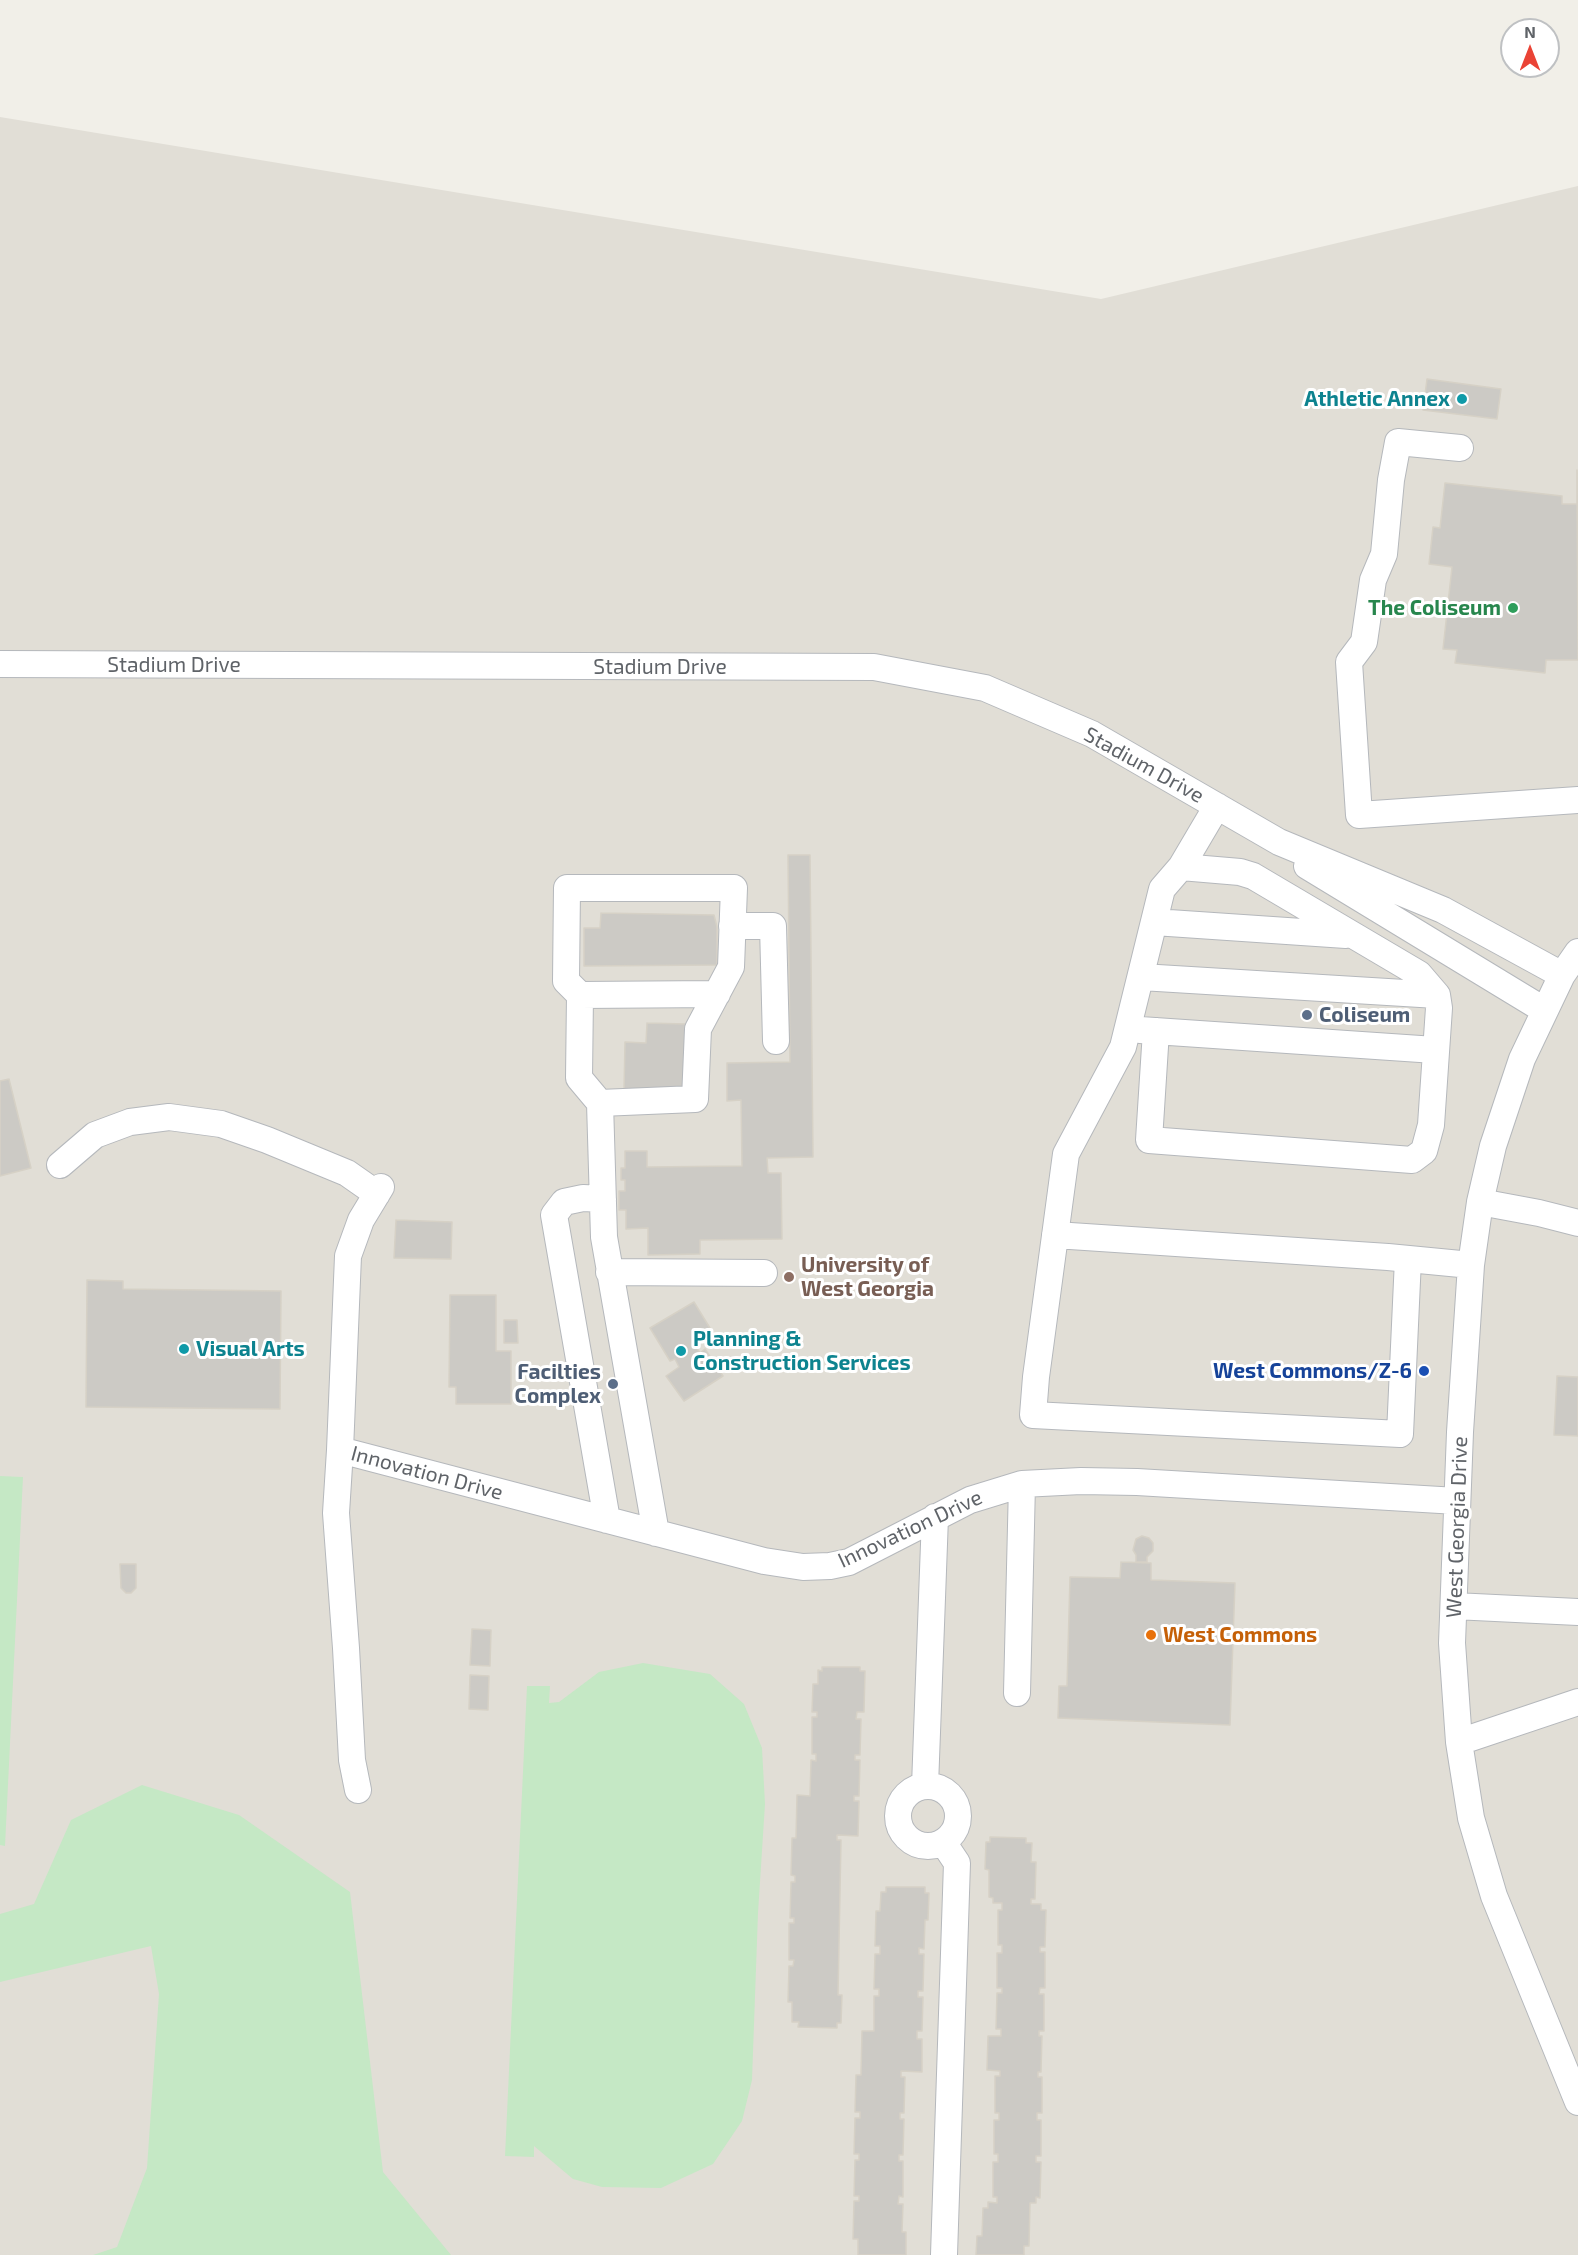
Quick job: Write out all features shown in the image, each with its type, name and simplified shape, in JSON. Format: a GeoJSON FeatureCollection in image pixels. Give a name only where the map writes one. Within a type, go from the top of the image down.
{"type":"FeatureCollection","features":[{"type":"Feature","properties":{"kind":"street"},"geometry":{"type":"LineString","coordinates":[[1460,448],[1398,442],[1391,480],[1384,555],[1373,580],[1364,642],[1349,662],[1359,815],[1578,800]]}},
{"type":"Feature","properties":{"kind":"street","name":"Stadium Drive"},"geometry":{"type":"LineString","coordinates":[[0,664],[874,668],[985,688],[1092,734],[1279,842],[1443,910],[1562,975]]}},
{"type":"Feature","properties":{"kind":"street"},"geometry":{"type":"LineString","coordinates":[[1217,806],[1181,867],[1162,889],[1124,1047],[1066,1154],[1033,1414],[1400,1434],[1408,1259]]}},
{"type":"Feature","properties":{"kind":"street","name":"Stadium Drive"},"geometry":{"type":"LineString","coordinates":[[1279,842],[1299,861],[1544,1010]]}},
{"type":"Feature","properties":{"kind":"street"},"geometry":{"type":"LineString","coordinates":[[1156,1031],[1149,1140],[1412,1160],[1424,1151],[1431,1125],[1439,1008],[1437,995],[1419,974],[1253,876],[1240,872],[1181,867]]}},
{"type":"Feature","properties":{"kind":"street"},"geometry":{"type":"LineString","coordinates":[[600,1103],[695,1099],[698,1029],[717,994],[731,967],[734,888],[567,888],[566,981],[580,995],[717,994]]}},
{"type":"Feature","properties":{"kind":"street"},"geometry":{"type":"LineString","coordinates":[[1154,922],[1353,935]]}},
{"type":"Feature","properties":{"kind":"street"},"geometry":{"type":"LineString","coordinates":[[732,926],[773,926],[776,1041]]}},
{"type":"Feature","properties":{"kind":"street","name":"West Georgia Drive"},"geometry":{"type":"LineString","coordinates":[[1578,952],[1562,975],[1522,1059],[1493,1146],[1480,1202],[1471,1265],[1457,1501],[1452,1643],[1459,1742],[1471,1818],[1494,1896],[1578,2102]]}},
{"type":"Feature","properties":{"kind":"street"},"geometry":{"type":"LineString","coordinates":[[1141,977],[1437,995]]}},
{"type":"Feature","properties":{"kind":"street"},"geometry":{"type":"LineString","coordinates":[[580,995],[579,1078],[600,1103],[603,1238],[656,1533]]}},
{"type":"Feature","properties":{"kind":"street"},"geometry":{"type":"LineString","coordinates":[[1128,1029],[1435,1050]]}},
{"type":"Feature","properties":{"kind":"street"},"geometry":{"type":"LineString","coordinates":[[60,1165],[95,1135],[130,1122],[169,1117],[221,1124],[347,1173],[379,1190],[361,1220],[348,1256],[336,1513],[352,1760],[358,1790]]}},
{"type":"Feature","properties":{"kind":"street"},"geometry":{"type":"LineString","coordinates":[[603,1199],[583,1198],[564,1202],[554,1215],[607,1520]]}},
{"type":"Feature","properties":{"kind":"street"},"geometry":{"type":"LineString","coordinates":[[1480,1202],[1578,1223]]}},
{"type":"Feature","properties":{"kind":"street"},"geometry":{"type":"LineString","coordinates":[[1055,1235],[1471,1265]]}},
{"type":"Feature","properties":{"kind":"street"},"geometry":{"type":"LineString","coordinates":[[609,1272],[764,1274]]}},
{"type":"Feature","properties":{"kind":"street","name":"Innovation Drive"},"geometry":{"type":"LineString","coordinates":[[340,1450],[764,1561],[803,1567],[830,1566],[849,1562],[970,1500],[1022,1484],[1071,1481],[1137,1482],[1457,1501]]}},
{"type":"Feature","properties":{"kind":"street"},"geometry":{"type":"LineString","coordinates":[[1017,1693],[1022,1484]]}},
{"type":"Feature","properties":{"kind":"street"},"geometry":{"type":"LineString","coordinates":[[926,1786],[935,1517]]}},
{"type":"Feature","properties":{"kind":"street"},"geometry":{"type":"LineString","coordinates":[[1454,1606],[1578,1612]]}},
{"type":"Feature","properties":{"kind":"street"},"geometry":{"type":"LineString","coordinates":[[1459,1742],[1578,1702]]}},
{"type":"Feature","properties":{"kind":"street"},"geometry":{"type":"LineString","coordinates":[[926,1786],[945,1791],[952,1798],[956,1807],[956,1827],[943,1842],[924,1846],[907,1838],[898,1820],[898,1810],[908,1794],[926,1786]]}},
{"type":"Feature","properties":{"kind":"street"},"geometry":{"type":"LineString","coordinates":[[943,1842],[957,1863],[944,2255]]}},
{"type":"Feature","properties":{"kind":"shaded area","name":"University of West Georgia"},"geometry":{"type":"Polygon","coordinates":[[[0,117],[1101,299],[1578,186],[1578,2255],[0,2255],[0,117]]]}},
{"type":"Feature","properties":{"kind":"green space"},"geometry":{"type":"Polygon","coordinates":[[[0,1476],[23,1477],[5,1846],[0,1845],[0,1476]]]}},
{"type":"Feature","properties":{"kind":"green space"},"geometry":{"type":"Polygon","coordinates":[[[643,1663],[710,1674],[744,1704],[762,1748],[765,1804],[758,1913],[752,2080],[742,2121],[713,2164],[661,2188],[602,2187],[573,2179],[534,2146],[534,2157],[505,2156],[527,1686],[550,1686],[549,1703],[559,1702],[599,1672],[643,1663]]]}},
{"type":"Feature","properties":{"kind":"green space"},"geometry":{"type":"Polygon","coordinates":[[[142,1785],[239,1815],[350,1892],[383,2172],[451,2255],[93,2255],[117,2247],[147,2168],[159,1994],[151,1946],[0,1982],[0,1914],[34,1904],[71,1820],[142,1785]]]}},
{"type":"Feature","properties":{"kind":"building","name":"Athletic Annex"},"geometry":{"type":"Polygon","coordinates":[[[1427,379],[1501,389],[1497,419],[1423,410],[1427,379]]]}},
{"type":"Feature","properties":{"kind":"building","name":"The Coliseum"},"geometry":{"type":"Polygon","coordinates":[[[1577,470],[1578,660],[1546,660],[1545,673],[1455,663],[1457,650],[1443,649],[1452,567],[1429,564],[1433,527],[1440,528],[1445,483],[1562,496],[1562,504],[1577,504],[1577,470]]]}},
{"type":"Feature","properties":{"kind":"building"},"geometry":{"type":"Polygon","coordinates":[[[788,855],[810,855],[813,1157],[767,1158],[768,1173],[781,1173],[782,1239],[700,1240],[700,1254],[648,1255],[648,1228],[626,1229],[626,1210],[619,1210],[619,1191],[625,1191],[625,1180],[621,1180],[621,1168],[625,1168],[625,1151],[647,1151],[647,1167],[742,1166],[741,1100],[727,1101],[727,1063],[790,1062],[788,855]]]}},
{"type":"Feature","properties":{"kind":"building"},"geometry":{"type":"Polygon","coordinates":[[[601,913],[714,915],[717,927],[717,965],[584,966],[584,928],[600,928],[601,913]]]}},
{"type":"Feature","properties":{"kind":"building"},"geometry":{"type":"Polygon","coordinates":[[[647,1023],[686,1024],[685,1090],[624,1089],[625,1042],[646,1043],[647,1023]]]}},
{"type":"Feature","properties":{"kind":"building"},"geometry":{"type":"Polygon","coordinates":[[[9,1079],[31,1168],[0,1176],[0,1081],[9,1079]]]}},
{"type":"Feature","properties":{"kind":"building"},"geometry":{"type":"Polygon","coordinates":[[[396,1220],[452,1222],[451,1259],[394,1258],[396,1220]]]}},
{"type":"Feature","properties":{"kind":"building","name":"Visual Arts"},"geometry":{"type":"Polygon","coordinates":[[[87,1280],[123,1281],[123,1289],[281,1291],[280,1409],[86,1407],[87,1280]]]}},
{"type":"Feature","properties":{"kind":"building"},"geometry":{"type":"Polygon","coordinates":[[[450,1295],[496,1295],[496,1351],[511,1351],[511,1404],[456,1404],[456,1387],[449,1387],[450,1295]]]}},
{"type":"Feature","properties":{"kind":"building","name":"Planning & Construction Services"},"geometry":{"type":"Polygon","coordinates":[[[694,1302],[713,1333],[694,1344],[700,1353],[705,1349],[723,1376],[684,1401],[666,1376],[679,1367],[675,1359],[670,1361],[650,1328],[694,1302]]]}},
{"type":"Feature","properties":{"kind":"building"},"geometry":{"type":"Polygon","coordinates":[[[504,1320],[517,1320],[518,1343],[504,1343],[504,1320]]]}},
{"type":"Feature","properties":{"kind":"building"},"geometry":{"type":"Polygon","coordinates":[[[1557,1376],[1578,1377],[1578,1436],[1554,1435],[1557,1376]]]}},
{"type":"Feature","properties":{"kind":"building"},"geometry":{"type":"Polygon","coordinates":[[[1142,1536],[1149,1538],[1153,1543],[1153,1551],[1147,1557],[1147,1562],[1136,1562],[1133,1550],[1136,1539],[1142,1536]]]}},
{"type":"Feature","properties":{"kind":"building","name":"West Commons"},"geometry":{"type":"Polygon","coordinates":[[[1121,1562],[1151,1563],[1151,1580],[1235,1583],[1230,1725],[1058,1718],[1059,1686],[1067,1686],[1070,1577],[1120,1578],[1121,1562]]]}},
{"type":"Feature","properties":{"kind":"building"},"geometry":{"type":"Polygon","coordinates":[[[120,1564],[136,1564],[136,1588],[131,1593],[126,1593],[121,1588],[120,1564]]]}},
{"type":"Feature","properties":{"kind":"building"},"geometry":{"type":"Polygon","coordinates":[[[472,1629],[491,1630],[490,1666],[470,1665],[472,1629]]]}},
{"type":"Feature","properties":{"kind":"building"},"geometry":{"type":"Polygon","coordinates":[[[822,1667],[860,1667],[860,1671],[865,1671],[864,1712],[857,1712],[856,1719],[861,1719],[860,1755],[855,1755],[855,1760],[860,1760],[859,1796],[854,1796],[854,1801],[859,1801],[858,1836],[837,1835],[837,1840],[841,1840],[838,1995],[842,1995],[841,2023],[837,2023],[837,2028],[798,2027],[799,2022],[792,2022],[792,2002],[788,2002],[789,1966],[793,1966],[794,1960],[789,1960],[789,1923],[794,1923],[794,1918],[790,1918],[791,1882],[795,1882],[795,1876],[791,1875],[792,1838],[796,1838],[797,1795],[810,1796],[811,1760],[816,1761],[816,1754],[812,1754],[812,1717],[817,1717],[817,1712],[812,1712],[813,1684],[818,1684],[818,1670],[822,1671],[822,1667]]]}},
{"type":"Feature","properties":{"kind":"building"},"geometry":{"type":"Polygon","coordinates":[[[470,1675],[489,1676],[488,1710],[469,1709],[470,1675]]]}},
{"type":"Feature","properties":{"kind":"building"},"geometry":{"type":"Polygon","coordinates":[[[990,1837],[1026,1838],[1026,1843],[1032,1843],[1031,1862],[1036,1862],[1035,1899],[1031,1899],[1031,1904],[1041,1904],[1041,1910],[1046,1910],[1045,1947],[1040,1947],[1040,1952],[1045,1952],[1045,1988],[1040,1988],[1039,1994],[1044,1994],[1044,2031],[1039,2031],[1039,2036],[1042,2036],[1041,2072],[1038,2072],[1038,2077],[1042,2077],[1042,2113],[1037,2113],[1037,2120],[1041,2120],[1041,2156],[1036,2156],[1036,2162],[1041,2162],[1040,2198],[1036,2197],[1036,2203],[1030,2203],[1029,2246],[1024,2246],[1024,2255],[976,2255],[977,2236],[982,2236],[983,2208],[988,2208],[988,2202],[997,2203],[997,2197],[993,2197],[993,2162],[998,2162],[998,2154],[994,2154],[994,2120],[999,2120],[999,2113],[995,2113],[995,2076],[1000,2076],[1000,2071],[987,2070],[988,2036],[1001,2036],[1001,2029],[996,2029],[997,1993],[1002,1993],[1002,1988],[997,1988],[997,1953],[1002,1953],[1002,1945],[998,1945],[998,1910],[1002,1910],[1002,1903],[993,1903],[993,1898],[989,1897],[989,1870],[985,1869],[986,1842],[990,1842],[990,1837]]]}},
{"type":"Feature","properties":{"kind":"building"},"geometry":{"type":"Polygon","coordinates":[[[886,1887],[925,1887],[925,1893],[929,1893],[924,1949],[919,1948],[919,1954],[924,1954],[923,1991],[918,1991],[918,1997],[923,1997],[922,2031],[917,2031],[917,2039],[922,2039],[922,2072],[901,2071],[901,2077],[905,2077],[904,2113],[900,2113],[900,2119],[904,2119],[903,2155],[899,2155],[899,2161],[903,2161],[903,2197],[899,2196],[898,2204],[903,2204],[902,2232],[906,2232],[906,2255],[858,2255],[858,2239],[853,2239],[854,2201],[859,2201],[859,2196],[854,2196],[855,2160],[859,2160],[859,2154],[854,2154],[855,2118],[860,2118],[860,2112],[855,2112],[856,2075],[861,2075],[862,2031],[874,2031],[874,1996],[879,1996],[879,1989],[874,1989],[875,1954],[880,1954],[880,1946],[875,1946],[876,1911],[880,1911],[881,1892],[886,1892],[886,1887]]]}},
{"type":"Feature","properties":{"kind":"place","name":"Athletic Annex"},"geometry":{"type":"Point","coordinates":[1462,399]}},
{"type":"Feature","properties":{"kind":"place","name":"The Coliseum"},"geometry":{"type":"Point","coordinates":[1513,608]}},
{"type":"Feature","properties":{"kind":"place","name":"Coliseum"},"geometry":{"type":"Point","coordinates":[1307,1015]}},
{"type":"Feature","properties":{"kind":"place","name":"University of West Georgia"},"geometry":{"type":"Point","coordinates":[789,1277]}},
{"type":"Feature","properties":{"kind":"place","name":"Visual Arts"},"geometry":{"type":"Point","coordinates":[184,1349]}},
{"type":"Feature","properties":{"kind":"place","name":"Planning & Construction Services"},"geometry":{"type":"Point","coordinates":[681,1351]}},
{"type":"Feature","properties":{"kind":"place","name":"West Commons/Z-6"},"geometry":{"type":"Point","coordinates":[1424,1371]}},
{"type":"Feature","properties":{"kind":"place","name":"Facilties Complex"},"geometry":{"type":"Point","coordinates":[613,1384]}},
{"type":"Feature","properties":{"kind":"place","name":"West Commons"},"geometry":{"type":"Point","coordinates":[1151,1635]}}]}
